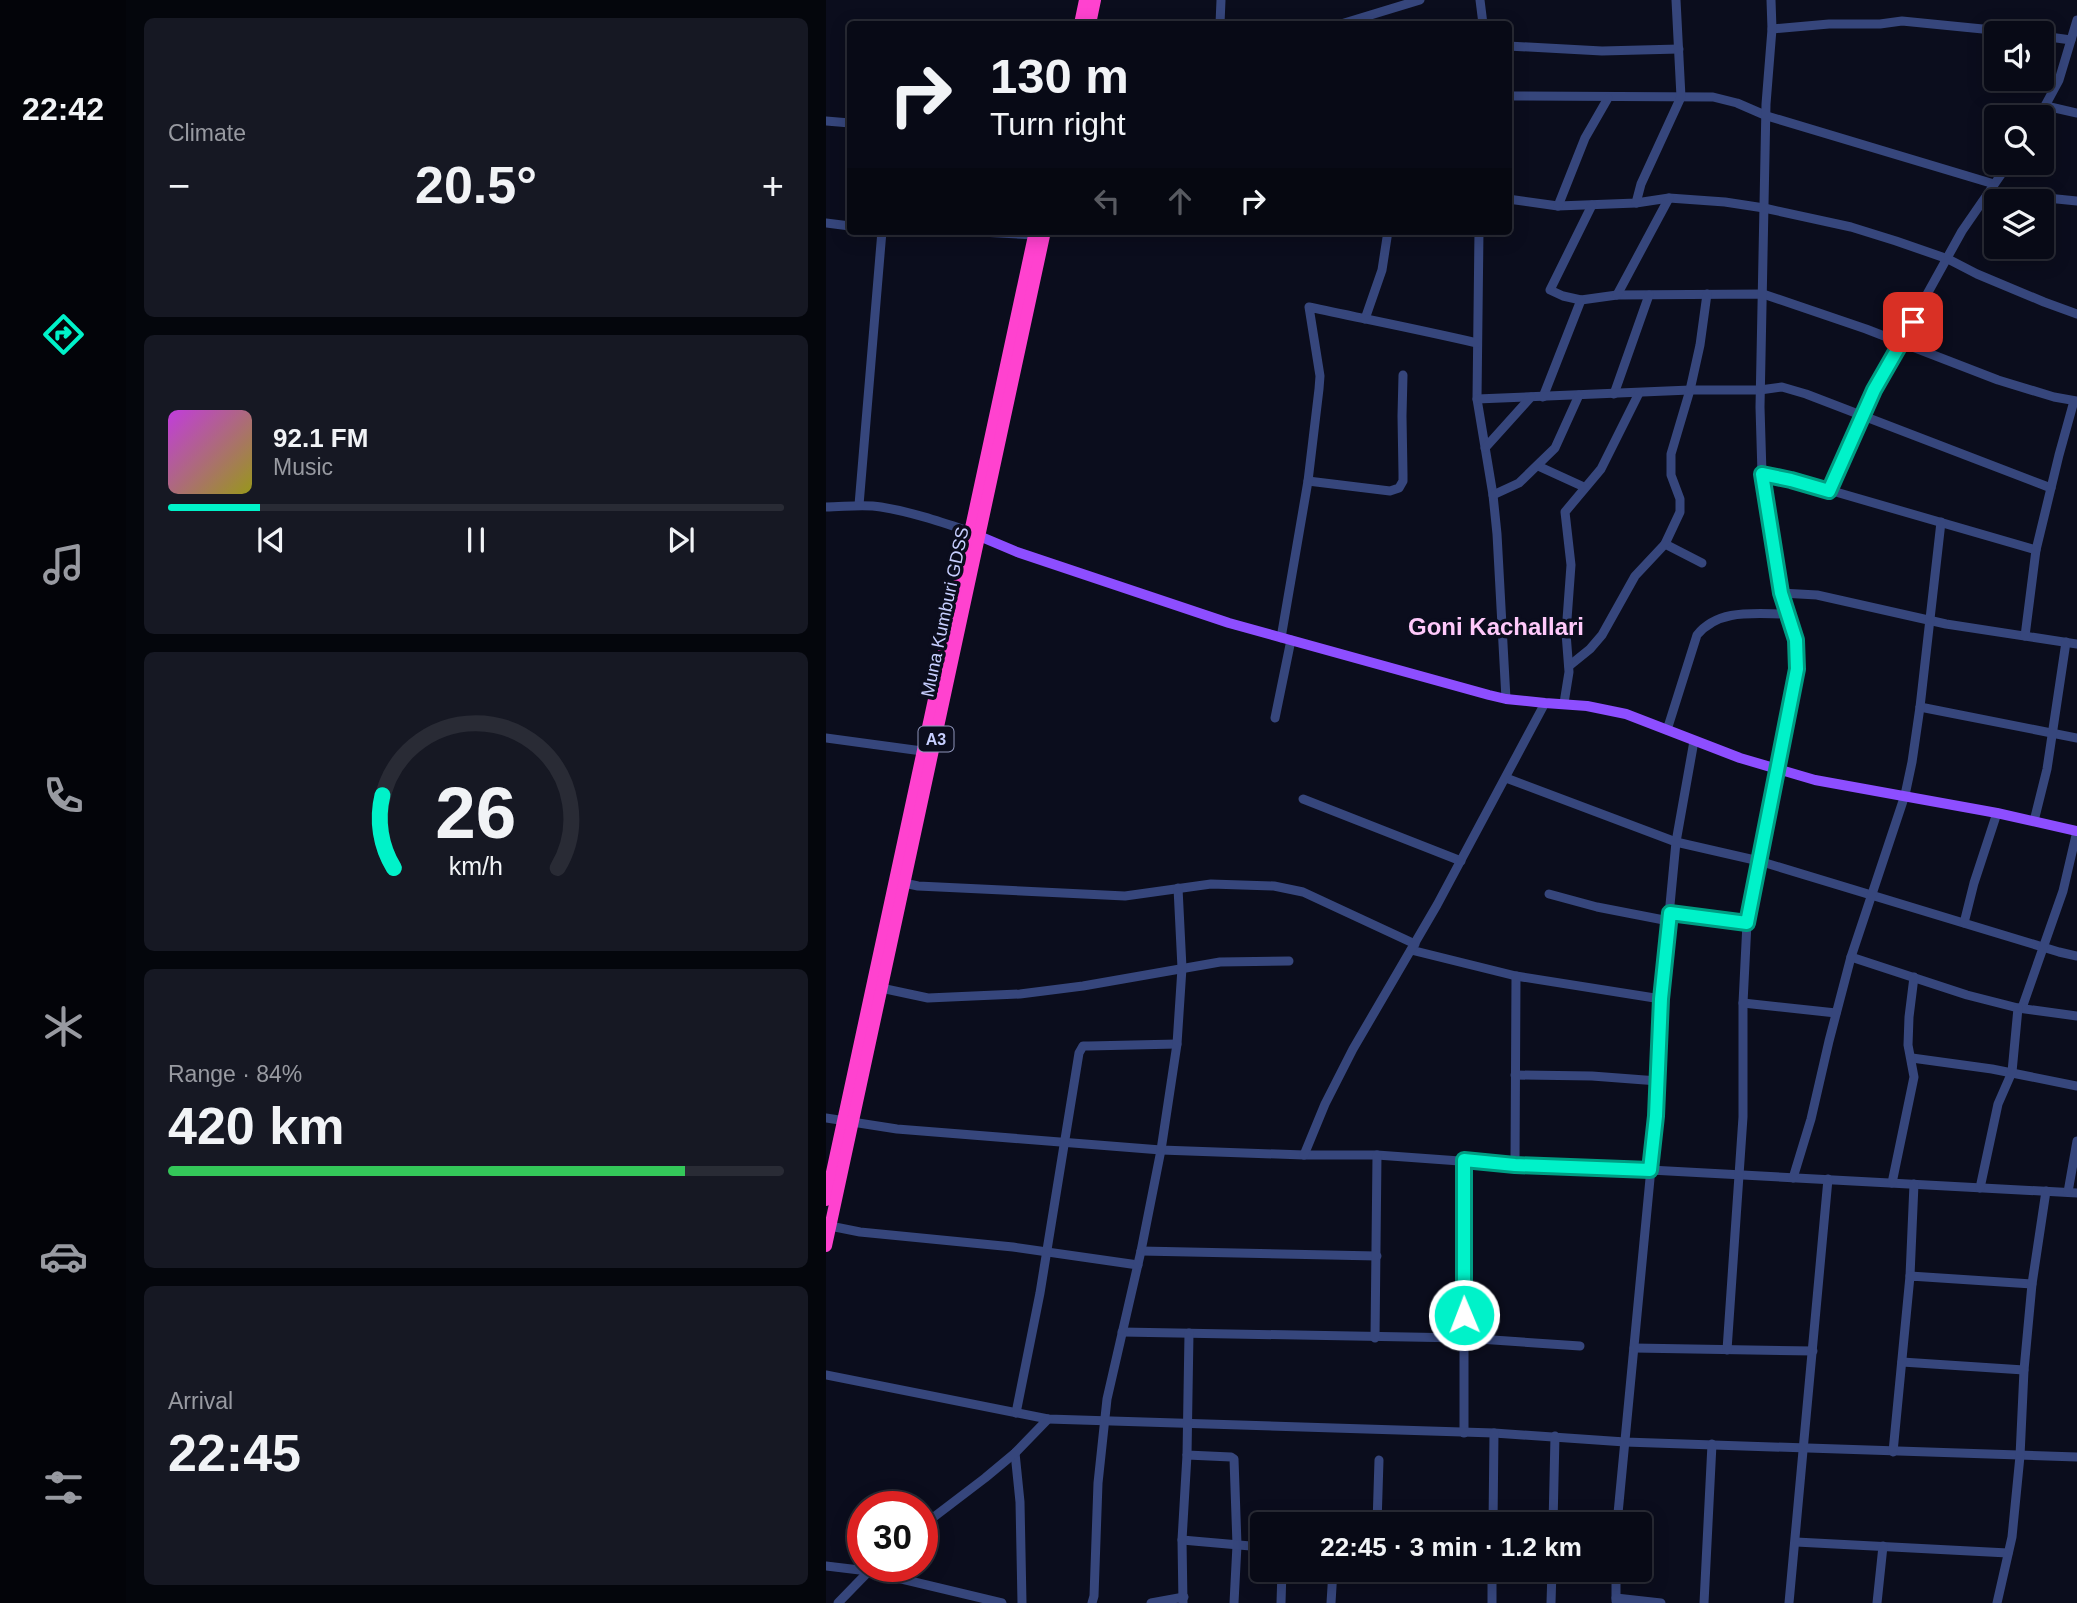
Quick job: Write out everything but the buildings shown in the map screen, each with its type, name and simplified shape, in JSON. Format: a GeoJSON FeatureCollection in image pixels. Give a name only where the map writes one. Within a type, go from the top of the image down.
{"type":"FeatureCollection","features":[{"type":"Feature","properties":{"kind":"highway"},"geometry":{"type":"LineString","coordinates":[[1081,21],[1086,0]]}},
{"type":"Feature","properties":{"kind":"highway"},"geometry":{"type":"LineString","coordinates":[[1091,21],[1095,0]]}},
{"type":"Feature","properties":{"kind":"highway","name":"Muna Kumburi GDSS"},"geometry":{"type":"LineString","coordinates":[[826,1200],[881,988],[904,883],[1037,235]]}},
{"type":"Feature","properties":{"kind":"highway","name":"Muna Kumburi GDSS"},"geometry":{"type":"LineString","coordinates":[[826,1246],[922,751],[975,534]]}},
{"type":"Feature","properties":{"kind":"main road"},"geometry":{"type":"LineString","coordinates":[[975,534],[1017,552],[1229,623],[1506,699],[1564,703],[1626,714],[1740,758],[1815,780],[1905,795],[2077,831]]}},
{"type":"Feature","properties":{"kind":"street"},"geometry":{"type":"LineString","coordinates":[[1220,21],[1221,0]]}},
{"type":"Feature","properties":{"kind":"street"},"geometry":{"type":"LineString","coordinates":[[1351,21],[1420,0]]}},
{"type":"Feature","properties":{"kind":"street"},"geometry":{"type":"LineString","coordinates":[[1479,0],[1482,21]]}},
{"type":"Feature","properties":{"kind":"street"},"geometry":{"type":"LineString","coordinates":[[1636,202],[1641,184],[1681,97],[1676,0]]}},
{"type":"Feature","properties":{"kind":"street"},"geometry":{"type":"LineString","coordinates":[[1727,1350],[1743,1117],[1743,1003],[1747,923],[1797,669],[1796,640],[1781,593],[1762,474],[1760,390],[1771,0]]}},
{"type":"Feature","properties":{"kind":"street"},"geometry":{"type":"LineString","coordinates":[[1382,12],[1384,21]]}},
{"type":"Feature","properties":{"kind":"street"},"geometry":{"type":"LineString","coordinates":[[1772,29],[1902,21],[1984,29]]}},
{"type":"Feature","properties":{"kind":"street"},"geometry":{"type":"LineString","coordinates":[[2046,105],[2059,80],[2076,25]]}},
{"type":"Feature","properties":{"kind":"street"},"geometry":{"type":"LineString","coordinates":[[2054,38],[2071,40]]}},
{"type":"Feature","properties":{"kind":"street"},"geometry":{"type":"LineString","coordinates":[[1512,46],[1602,51],[1679,49]]}},
{"type":"Feature","properties":{"kind":"street"},"geometry":{"type":"LineString","coordinates":[[1512,96],[1713,97],[1737,103],[1767,116],[1994,184]]}},
{"type":"Feature","properties":{"kind":"street"},"geometry":{"type":"LineString","coordinates":[[1558,206],[1585,138],[1608,97]]}},
{"type":"Feature","properties":{"kind":"street"},"geometry":{"type":"LineString","coordinates":[[2054,108],[2077,113]]}},
{"type":"Feature","properties":{"kind":"street"},"geometry":{"type":"LineString","coordinates":[[826,121],[847,123]]}},
{"type":"Feature","properties":{"kind":"street"},"geometry":{"type":"LineString","coordinates":[[1829,491],[1874,390],[1962,231],[2000,175]]}},
{"type":"Feature","properties":{"kind":"street"},"geometry":{"type":"LineString","coordinates":[[1617,295],[1669,198]]}},
{"type":"Feature","properties":{"kind":"street"},"geometry":{"type":"LineString","coordinates":[[1512,200],[1558,206],[1669,198],[1764,208],[1851,227],[1948,259],[1977,274],[2077,314]]}},
{"type":"Feature","properties":{"kind":"street"},"geometry":{"type":"LineString","coordinates":[[2054,199],[2077,201]]}},
{"type":"Feature","properties":{"kind":"street"},"geometry":{"type":"LineString","coordinates":[[1592,205],[1550,290],[1563,296],[1581,300],[1617,295],[1763,293],[1998,380],[2076,401],[2036,550],[2025,636]]}},
{"type":"Feature","properties":{"kind":"street"},"geometry":{"type":"LineString","coordinates":[[826,223],[847,226]]}},
{"type":"Feature","properties":{"kind":"street"},"geometry":{"type":"LineString","coordinates":[[859,505],[882,235]]}},
{"type":"Feature","properties":{"kind":"street"},"geometry":{"type":"LineString","coordinates":[[1365,319],[1382,270],[1387,235]]}},
{"type":"Feature","properties":{"kind":"street"},"geometry":{"type":"LineString","coordinates":[[1479,235],[1478,399],[1493,495],[1506,699]]}},
{"type":"Feature","properties":{"kind":"street"},"geometry":{"type":"LineString","coordinates":[[1569,666],[1602,635],[1635,576],[1665,544],[1680,512],[1680,499],[1671,475],[1671,454],[1690,390],[1707,294]]}},
{"type":"Feature","properties":{"kind":"street"},"geometry":{"type":"LineString","coordinates":[[1614,394],[1649,295]]}},
{"type":"Feature","properties":{"kind":"street"},"geometry":{"type":"LineString","coordinates":[[1543,397],[1581,300]]}},
{"type":"Feature","properties":{"kind":"street"},"geometry":{"type":"LineString","coordinates":[[1275,718],[1320,376],[1309,307],[1478,343]]}},
{"type":"Feature","properties":{"kind":"street"},"geometry":{"type":"LineString","coordinates":[[1308,481],[1381,490],[1399,488],[1403,481],[1403,375]]}},
{"type":"Feature","properties":{"kind":"street"},"geometry":{"type":"LineString","coordinates":[[1478,399],[1690,390],[1760,390],[1782,387],[2051,488]]}},
{"type":"Feature","properties":{"kind":"street"},"geometry":{"type":"LineString","coordinates":[[1564,703],[1569,672],[1566,633],[1571,565],[1565,512],[1601,469],[1639,393]]}},
{"type":"Feature","properties":{"kind":"street"},"geometry":{"type":"LineString","coordinates":[[1493,495],[1519,483],[1555,447],[1579,395]]}},
{"type":"Feature","properties":{"kind":"street"},"geometry":{"type":"LineString","coordinates":[[1485,448],[1531,397]]}},
{"type":"Feature","properties":{"kind":"street"},"geometry":{"type":"LineString","coordinates":[[1538,466],[1584,488]]}},
{"type":"Feature","properties":{"kind":"street"},"geometry":{"type":"LineString","coordinates":[[1762,474],[2036,550]]}},
{"type":"Feature","properties":{"kind":"street"},"geometry":{"type":"LineString","coordinates":[[826,507],[880,507],[926,517],[975,534]]}},
{"type":"Feature","properties":{"kind":"street"},"geometry":{"type":"LineString","coordinates":[[1793,1178],[1811,1119],[1851,957],[1905,795],[1920,707],[1941,522]]}},
{"type":"Feature","properties":{"kind":"street"},"geometry":{"type":"LineString","coordinates":[[1665,544],[1702,563]]}},
{"type":"Feature","properties":{"kind":"street"},"geometry":{"type":"LineString","coordinates":[[1781,593],[1817,596],[1928,620],[2077,644]]}},
{"type":"Feature","properties":{"kind":"street"},"geometry":{"type":"LineString","coordinates":[[1667,730],[1697,635],[1706,625],[1720,617],[1741,614],[1788,614]]}},
{"type":"Feature","properties":{"kind":"street"},"geometry":{"type":"LineString","coordinates":[[2034,821],[2047,769],[2066,642]]}},
{"type":"Feature","properties":{"kind":"street"},"geometry":{"type":"LineString","coordinates":[[1304,1155],[1325,1104],[1348,1060],[1461,861],[1545,703]]}},
{"type":"Feature","properties":{"kind":"street"},"geometry":{"type":"LineString","coordinates":[[1920,707],[2077,738]]}},
{"type":"Feature","properties":{"kind":"street"},"geometry":{"type":"LineString","coordinates":[[826,738],[922,751]]}},
{"type":"Feature","properties":{"kind":"street"},"geometry":{"type":"LineString","coordinates":[[1618,1512],[1658,1082],[1661,999],[1676,842],[1694,741]]}},
{"type":"Feature","properties":{"kind":"street"},"geometry":{"type":"LineString","coordinates":[[1506,778],[1676,842],[1759,860],[2077,956]]}},
{"type":"Feature","properties":{"kind":"street"},"geometry":{"type":"LineString","coordinates":[[1303,799],[1461,861]]}},
{"type":"Feature","properties":{"kind":"street"},"geometry":{"type":"LineString","coordinates":[[1964,923],[1997,813]]}},
{"type":"Feature","properties":{"kind":"street"},"geometry":{"type":"LineString","coordinates":[[1980,1188],[1998,1104],[2012,1072],[2020,1008],[2063,891],[2077,831]]}},
{"type":"Feature","properties":{"kind":"street"},"geometry":{"type":"LineString","coordinates":[[904,883],[918,886],[1125,896],[1211,884],[1287,887],[1303,892],[1413,947],[1516,976],[1661,999]]}},
{"type":"Feature","properties":{"kind":"street"},"geometry":{"type":"LineString","coordinates":[[1091,1603],[1094,1596],[1098,1483],[1104,1421],[1161,1150],[1177,1044],[1182,968],[1178,888]]}},
{"type":"Feature","properties":{"kind":"street"},"geometry":{"type":"LineString","coordinates":[[1549,894],[1597,907],[1669,917],[1747,923]]}},
{"type":"Feature","properties":{"kind":"street"},"geometry":{"type":"LineString","coordinates":[[1851,957],[1966,995],[2020,1008],[2077,1016]]}},
{"type":"Feature","properties":{"kind":"street"},"geometry":{"type":"LineString","coordinates":[[881,988],[928,998],[1020,994],[1220,962],[1289,961]]}},
{"type":"Feature","properties":{"kind":"street"},"geometry":{"type":"LineString","coordinates":[[1515,1165],[1516,976]]}},
{"type":"Feature","properties":{"kind":"street"},"geometry":{"type":"LineString","coordinates":[[1892,1183],[1914,1077],[1908,1045],[1914,977]]}},
{"type":"Feature","properties":{"kind":"street"},"geometry":{"type":"LineString","coordinates":[[1743,1003],[1836,1013]]}},
{"type":"Feature","properties":{"kind":"street"},"geometry":{"type":"LineString","coordinates":[[1016,1413],[1047,1252],[1079,1053],[1083,1046],[1177,1044]]}},
{"type":"Feature","properties":{"kind":"street"},"geometry":{"type":"LineString","coordinates":[[1912,1058],[2012,1072],[2077,1086]]}},
{"type":"Feature","properties":{"kind":"street"},"geometry":{"type":"LineString","coordinates":[[1515,1075],[1592,1076],[1658,1082]]}},
{"type":"Feature","properties":{"kind":"street"},"geometry":{"type":"LineString","coordinates":[[826,1118],[897,1129],[1161,1150],[1464,1160],[1515,1165],[2073,1192],[2077,1141]]}},
{"type":"Feature","properties":{"kind":"street"},"geometry":{"type":"LineString","coordinates":[[1375,1338],[1377,1156]]}},
{"type":"Feature","properties":{"kind":"street"},"geometry":{"type":"LineString","coordinates":[[1464,1160],[1464,1433]]}},
{"type":"Feature","properties":{"kind":"street"},"geometry":{"type":"LineString","coordinates":[[1789,1603],[1828,1179]]}},
{"type":"Feature","properties":{"kind":"street"},"geometry":{"type":"LineString","coordinates":[[1893,1452],[1910,1276],[1914,1184]]}},
{"type":"Feature","properties":{"kind":"street"},"geometry":{"type":"LineString","coordinates":[[1997,1603],[2012,1537],[2021,1457],[2024,1370],[2032,1284],[2046,1191]]}},
{"type":"Feature","properties":{"kind":"street"},"geometry":{"type":"LineString","coordinates":[[830,1226],[860,1232],[1047,1252],[1138,1265]]}},
{"type":"Feature","properties":{"kind":"street"},"geometry":{"type":"LineString","coordinates":[[1141,1251],[1377,1256]]}},
{"type":"Feature","properties":{"kind":"street"},"geometry":{"type":"LineString","coordinates":[[1910,1276],[2032,1284]]}},
{"type":"Feature","properties":{"kind":"street"},"geometry":{"type":"LineString","coordinates":[[1122,1332],[1464,1338],[1580,1346]]}},
{"type":"Feature","properties":{"kind":"street"},"geometry":{"type":"LineString","coordinates":[[1151,1603],[1183,1600],[1182,1541],[1189,1334]]}},
{"type":"Feature","properties":{"kind":"street"},"geometry":{"type":"LineString","coordinates":[[1634,1348],[1813,1351]]}},
{"type":"Feature","properties":{"kind":"street"},"geometry":{"type":"LineString","coordinates":[[1902,1362],[2024,1370]]}},
{"type":"Feature","properties":{"kind":"street"},"geometry":{"type":"LineString","coordinates":[[826,1374],[1048,1419],[1494,1433],[1625,1442],[2077,1457]]}},
{"type":"Feature","properties":{"kind":"street"},"geometry":{"type":"LineString","coordinates":[[938,1514],[1015,1453],[1048,1419]]}},
{"type":"Feature","properties":{"kind":"street"},"geometry":{"type":"LineString","coordinates":[[1493,1512],[1494,1433]]}},
{"type":"Feature","properties":{"kind":"street"},"geometry":{"type":"LineString","coordinates":[[1553,1512],[1555,1436]]}},
{"type":"Feature","properties":{"kind":"street"},"geometry":{"type":"LineString","coordinates":[[1703,1603],[1712,1444]]}},
{"type":"Feature","properties":{"kind":"street"},"geometry":{"type":"LineString","coordinates":[[1015,1453],[1020,1502],[1022,1603]]}},
{"type":"Feature","properties":{"kind":"street"},"geometry":{"type":"LineString","coordinates":[[1187,1455],[1234,1459],[1237,1545],[1234,1603]]}},
{"type":"Feature","properties":{"kind":"street"},"geometry":{"type":"LineString","coordinates":[[1378,1512],[1380,1460]]}},
{"type":"Feature","properties":{"kind":"street"},"geometry":{"type":"LineString","coordinates":[[1182,1541],[1250,1546]]}},
{"type":"Feature","properties":{"kind":"street"},"geometry":{"type":"LineString","coordinates":[[1796,1542],[2008,1553]]}},
{"type":"Feature","properties":{"kind":"street"},"geometry":{"type":"LineString","coordinates":[[1877,1603],[1883,1546]]}},
{"type":"Feature","properties":{"kind":"street"},"geometry":{"type":"LineString","coordinates":[[826,1566],[847,1567]]}},
{"type":"Feature","properties":{"kind":"street"},"geometry":{"type":"LineString","coordinates":[[838,1603],[858,1582]]}},
{"type":"Feature","properties":{"kind":"street"},"geometry":{"type":"LineString","coordinates":[[921,1582],[1002,1603]]}},
{"type":"Feature","properties":{"kind":"street"},"geometry":{"type":"LineString","coordinates":[[1280,1603],[1281,1582]]}},
{"type":"Feature","properties":{"kind":"street"},"geometry":{"type":"LineString","coordinates":[[1331,1603],[1332,1582]]}},
{"type":"Feature","properties":{"kind":"street"},"geometry":{"type":"LineString","coordinates":[[1492,1582],[1492,1603]]}},
{"type":"Feature","properties":{"kind":"street"},"geometry":{"type":"LineString","coordinates":[[1551,1603],[1552,1582]]}},
{"type":"Feature","properties":{"kind":"street"},"geometry":{"type":"LineString","coordinates":[[1616,1582],[1616,1600],[1661,1603]]}},
{"type":"Feature","properties":{"kind":"district","name":"Goni Kachallari"},"geometry":{"type":"Point","coordinates":[1496,626]}},
{"type":"Feature","properties":{"kind":"route"},"geometry":{"type":"LineString","coordinates":[[1464,1315],[1464,1160],[1515,1165],[1650,1170],[1656,1116],[1661,999],[1670,913],[1747,923],[1797,669],[1796,640],[1781,593],[1762,474],[1829,491],[1874,390],[1913,322]]}}]}
